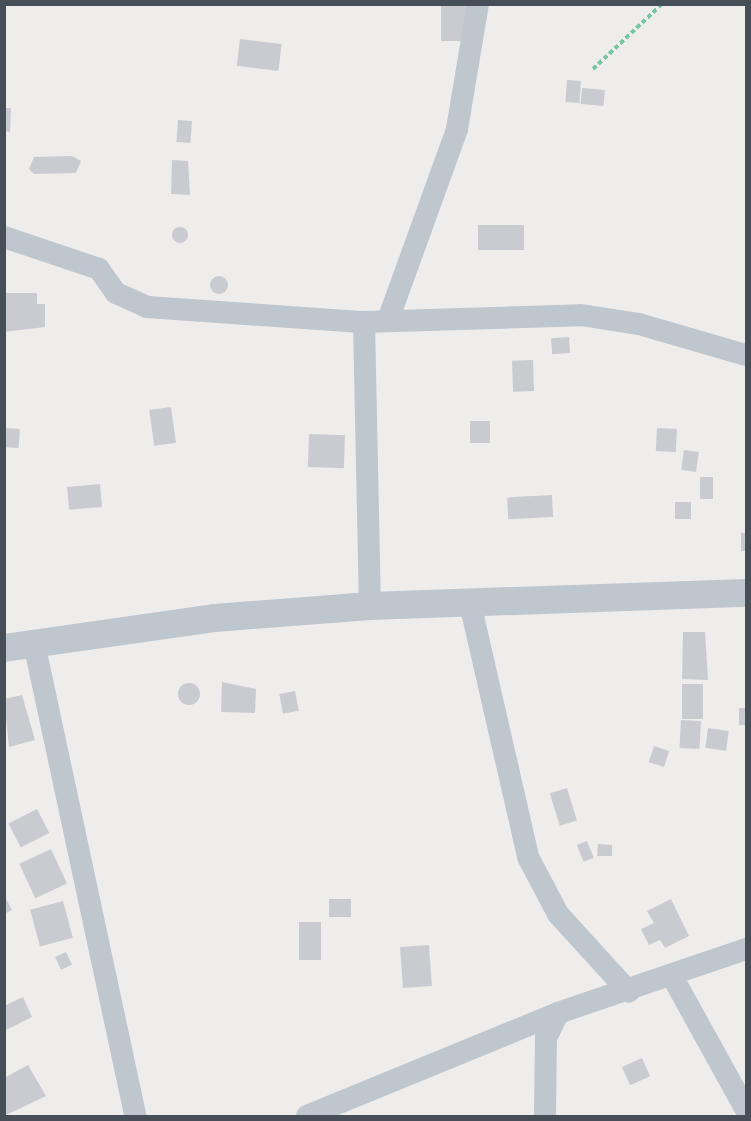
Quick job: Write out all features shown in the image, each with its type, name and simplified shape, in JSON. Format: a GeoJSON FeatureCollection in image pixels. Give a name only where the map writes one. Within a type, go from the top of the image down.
{"type":"FeatureCollection","features":[{"type":"Feature","properties":{"kind":"street"},"geometry":{"type":"LineString","coordinates":[[388,320],[457,129],[478,4]]}},
{"type":"Feature","properties":{"kind":"street"},"geometry":{"type":"LineString","coordinates":[[4,237],[99,269],[116,293],[147,308],[364,322],[581,315],[639,324],[747,355]]}},
{"type":"Feature","properties":{"kind":"street"},"geometry":{"type":"LineString","coordinates":[[364,322],[369,606]]}},
{"type":"Feature","properties":{"kind":"street"},"geometry":{"type":"LineString","coordinates":[[4,648],[214,618],[369,606],[747,593]]}},
{"type":"Feature","properties":{"kind":"street"},"geometry":{"type":"LineString","coordinates":[[470,603],[528,857],[558,914],[629,992]]}},
{"type":"Feature","properties":{"kind":"street"},"geometry":{"type":"LineString","coordinates":[[34,643],[135,1116]]}},
{"type":"Feature","properties":{"kind":"street"},"geometry":{"type":"LineString","coordinates":[[307,1116],[558,1013],[629,992],[747,949]]}},
{"type":"Feature","properties":{"kind":"street"},"geometry":{"type":"LineString","coordinates":[[672,976],[747,1110]]}},
{"type":"Feature","properties":{"kind":"street"},"geometry":{"type":"LineString","coordinates":[[545,1116],[546,1038],[558,1013]]}},
{"type":"Feature","properties":{"kind":"path"},"geometry":{"type":"LineString","coordinates":[[593,69],[662,4]]}},
{"type":"Feature","properties":{"kind":"building"},"geometry":{"type":"Polygon","coordinates":[[[441,5],[480,5],[480,41],[441,41],[441,5]]]}},
{"type":"Feature","properties":{"kind":"building"},"geometry":{"type":"Polygon","coordinates":[[[240,39],[282,44],[278,71],[237,66],[240,39]]]}},
{"type":"Feature","properties":{"kind":"building"},"geometry":{"type":"Polygon","coordinates":[[[567,80],[581,81],[579,103],[565,102],[567,80]]]}},
{"type":"Feature","properties":{"kind":"building"},"geometry":{"type":"Polygon","coordinates":[[[582,88],[605,90],[604,106],[581,104],[582,88]]]}},
{"type":"Feature","properties":{"kind":"building"},"geometry":{"type":"Polygon","coordinates":[[[4,108],[11,108],[10,132],[4,131],[4,108]]]}},
{"type":"Feature","properties":{"kind":"building"},"geometry":{"type":"Polygon","coordinates":[[[178,120],[192,121],[190,143],[176,142],[178,120]]]}},
{"type":"Feature","properties":{"kind":"building"},"geometry":{"type":"Polygon","coordinates":[[[72,156],[81,161],[76,173],[34,174],[29,169],[34,157],[72,156]]]}},
{"type":"Feature","properties":{"kind":"building"},"geometry":{"type":"Polygon","coordinates":[[[172,160],[188,161],[190,195],[171,194],[172,160]]]}},
{"type":"Feature","properties":{"kind":"building"},"geometry":{"type":"Polygon","coordinates":[[[478,225],[524,225],[524,250],[478,250],[478,225]]]}},
{"type":"Feature","properties":{"kind":"building"},"geometry":{"type":"Polygon","coordinates":[[[177,227],[183,227],[188,235],[186,241],[177,243],[172,238],[172,232],[177,227]]]}},
{"type":"Feature","properties":{"kind":"building"},"geometry":{"type":"Polygon","coordinates":[[[215,276],[223,276],[228,281],[226,292],[215,294],[210,289],[210,281],[215,276]]]}},
{"type":"Feature","properties":{"kind":"building"},"geometry":{"type":"Polygon","coordinates":[[[4,293],[37,293],[37,304],[45,304],[45,327],[4,332],[4,293]]]}},
{"type":"Feature","properties":{"kind":"building"},"geometry":{"type":"Polygon","coordinates":[[[569,337],[570,353],[552,354],[551,338],[569,337]]]}},
{"type":"Feature","properties":{"kind":"building"},"geometry":{"type":"Polygon","coordinates":[[[533,360],[534,391],[513,392],[512,361],[533,360]]]}},
{"type":"Feature","properties":{"kind":"building"},"geometry":{"type":"Polygon","coordinates":[[[171,407],[176,443],[154,446],[149,410],[171,407]]]}},
{"type":"Feature","properties":{"kind":"building"},"geometry":{"type":"Polygon","coordinates":[[[470,421],[490,421],[490,443],[470,443],[470,421]]]}},
{"type":"Feature","properties":{"kind":"building"},"geometry":{"type":"Polygon","coordinates":[[[4,428],[20,429],[19,448],[4,447],[4,428]]]}},
{"type":"Feature","properties":{"kind":"building"},"geometry":{"type":"Polygon","coordinates":[[[657,428],[677,429],[676,452],[656,451],[657,428]]]}},
{"type":"Feature","properties":{"kind":"building"},"geometry":{"type":"Polygon","coordinates":[[[309,434],[345,435],[344,468],[308,467],[309,434]]]}},
{"type":"Feature","properties":{"kind":"building"},"geometry":{"type":"Polygon","coordinates":[[[684,450],[699,452],[696,472],[681,470],[684,450]]]}},
{"type":"Feature","properties":{"kind":"building"},"geometry":{"type":"Polygon","coordinates":[[[700,477],[713,477],[713,499],[700,499],[700,477]]]}},
{"type":"Feature","properties":{"kind":"building"},"geometry":{"type":"Polygon","coordinates":[[[100,484],[102,507],[69,510],[67,487],[100,484]]]}},
{"type":"Feature","properties":{"kind":"building"},"geometry":{"type":"Polygon","coordinates":[[[552,495],[553,517],[508,519],[507,497],[552,495]]]}},
{"type":"Feature","properties":{"kind":"building"},"geometry":{"type":"Polygon","coordinates":[[[675,502],[691,502],[691,519],[675,519],[675,502]]]}},
{"type":"Feature","properties":{"kind":"building"},"geometry":{"type":"Polygon","coordinates":[[[741,533],[746,533],[746,551],[741,551],[741,533]]]}},
{"type":"Feature","properties":{"kind":"building"},"geometry":{"type":"Polygon","coordinates":[[[683,632],[705,632],[708,680],[682,679],[683,632]]]}},
{"type":"Feature","properties":{"kind":"building"},"geometry":{"type":"Polygon","coordinates":[[[222,682],[256,689],[255,713],[221,712],[222,682]]]}},
{"type":"Feature","properties":{"kind":"building"},"geometry":{"type":"Polygon","coordinates":[[[189,683],[197,686],[200,694],[197,702],[189,705],[181,702],[178,694],[181,686],[189,683]]]}},
{"type":"Feature","properties":{"kind":"building"},"geometry":{"type":"Polygon","coordinates":[[[682,684],[703,684],[703,719],[682,719],[682,684]]]}},
{"type":"Feature","properties":{"kind":"building"},"geometry":{"type":"Polygon","coordinates":[[[295,691],[299,711],[283,714],[279,694],[295,691]]]}},
{"type":"Feature","properties":{"kind":"building"},"geometry":{"type":"Polygon","coordinates":[[[22,695],[35,740],[9,747],[4,699],[22,695]]]}},
{"type":"Feature","properties":{"kind":"building"},"geometry":{"type":"Polygon","coordinates":[[[739,708],[746,708],[746,725],[739,725],[739,708]]]}},
{"type":"Feature","properties":{"kind":"building"},"geometry":{"type":"Polygon","coordinates":[[[681,720],[701,721],[700,749],[680,748],[681,720]]]}},
{"type":"Feature","properties":{"kind":"building"},"geometry":{"type":"Polygon","coordinates":[[[708,728],[729,731],[726,751],[705,748],[708,728]]]}},
{"type":"Feature","properties":{"kind":"building"},"geometry":{"type":"Polygon","coordinates":[[[654,746],[669,751],[664,767],[649,762],[654,746]]]}},
{"type":"Feature","properties":{"kind":"building"},"geometry":{"type":"Polygon","coordinates":[[[567,788],[577,821],[560,826],[550,793],[567,788]]]}},
{"type":"Feature","properties":{"kind":"building"},"geometry":{"type":"Polygon","coordinates":[[[37,809],[49,833],[21,848],[8,824],[37,809]]]}},
{"type":"Feature","properties":{"kind":"building"},"geometry":{"type":"Polygon","coordinates":[[[587,841],[594,858],[584,862],[577,845],[587,841]]]}},
{"type":"Feature","properties":{"kind":"building"},"geometry":{"type":"Polygon","coordinates":[[[598,844],[612,845],[612,856],[597,856],[598,844]]]}},
{"type":"Feature","properties":{"kind":"building"},"geometry":{"type":"Polygon","coordinates":[[[51,849],[67,883],[35,898],[19,864],[51,849]]]}},
{"type":"Feature","properties":{"kind":"building"},"geometry":{"type":"Polygon","coordinates":[[[4,895],[12,910],[4,914],[4,895]]]}},
{"type":"Feature","properties":{"kind":"building"},"geometry":{"type":"Polygon","coordinates":[[[329,899],[351,899],[351,917],[329,917],[329,899]]]}},
{"type":"Feature","properties":{"kind":"building"},"geometry":{"type":"Polygon","coordinates":[[[671,899],[689,936],[665,948],[660,940],[649,945],[641,929],[654,923],[647,911],[671,899]]]}},
{"type":"Feature","properties":{"kind":"building"},"geometry":{"type":"Polygon","coordinates":[[[63,901],[73,938],[40,947],[30,910],[63,901]]]}},
{"type":"Feature","properties":{"kind":"building"},"geometry":{"type":"Polygon","coordinates":[[[299,922],[321,922],[321,960],[299,960],[299,922]]]}},
{"type":"Feature","properties":{"kind":"building"},"geometry":{"type":"Polygon","coordinates":[[[429,945],[432,986],[403,988],[400,947],[429,945]]]}},
{"type":"Feature","properties":{"kind":"building"},"geometry":{"type":"Polygon","coordinates":[[[66,952],[72,965],[61,970],[55,957],[66,952]]]}},
{"type":"Feature","properties":{"kind":"building"},"geometry":{"type":"Polygon","coordinates":[[[23,997],[32,1017],[4,1031],[4,1006],[23,997]]]}},
{"type":"Feature","properties":{"kind":"building"},"geometry":{"type":"Polygon","coordinates":[[[642,1058],[650,1076],[630,1085],[622,1067],[642,1058]]]}},
{"type":"Feature","properties":{"kind":"building"},"geometry":{"type":"Polygon","coordinates":[[[28,1065],[46,1096],[4,1116],[4,1078],[28,1065]]]}}]}
